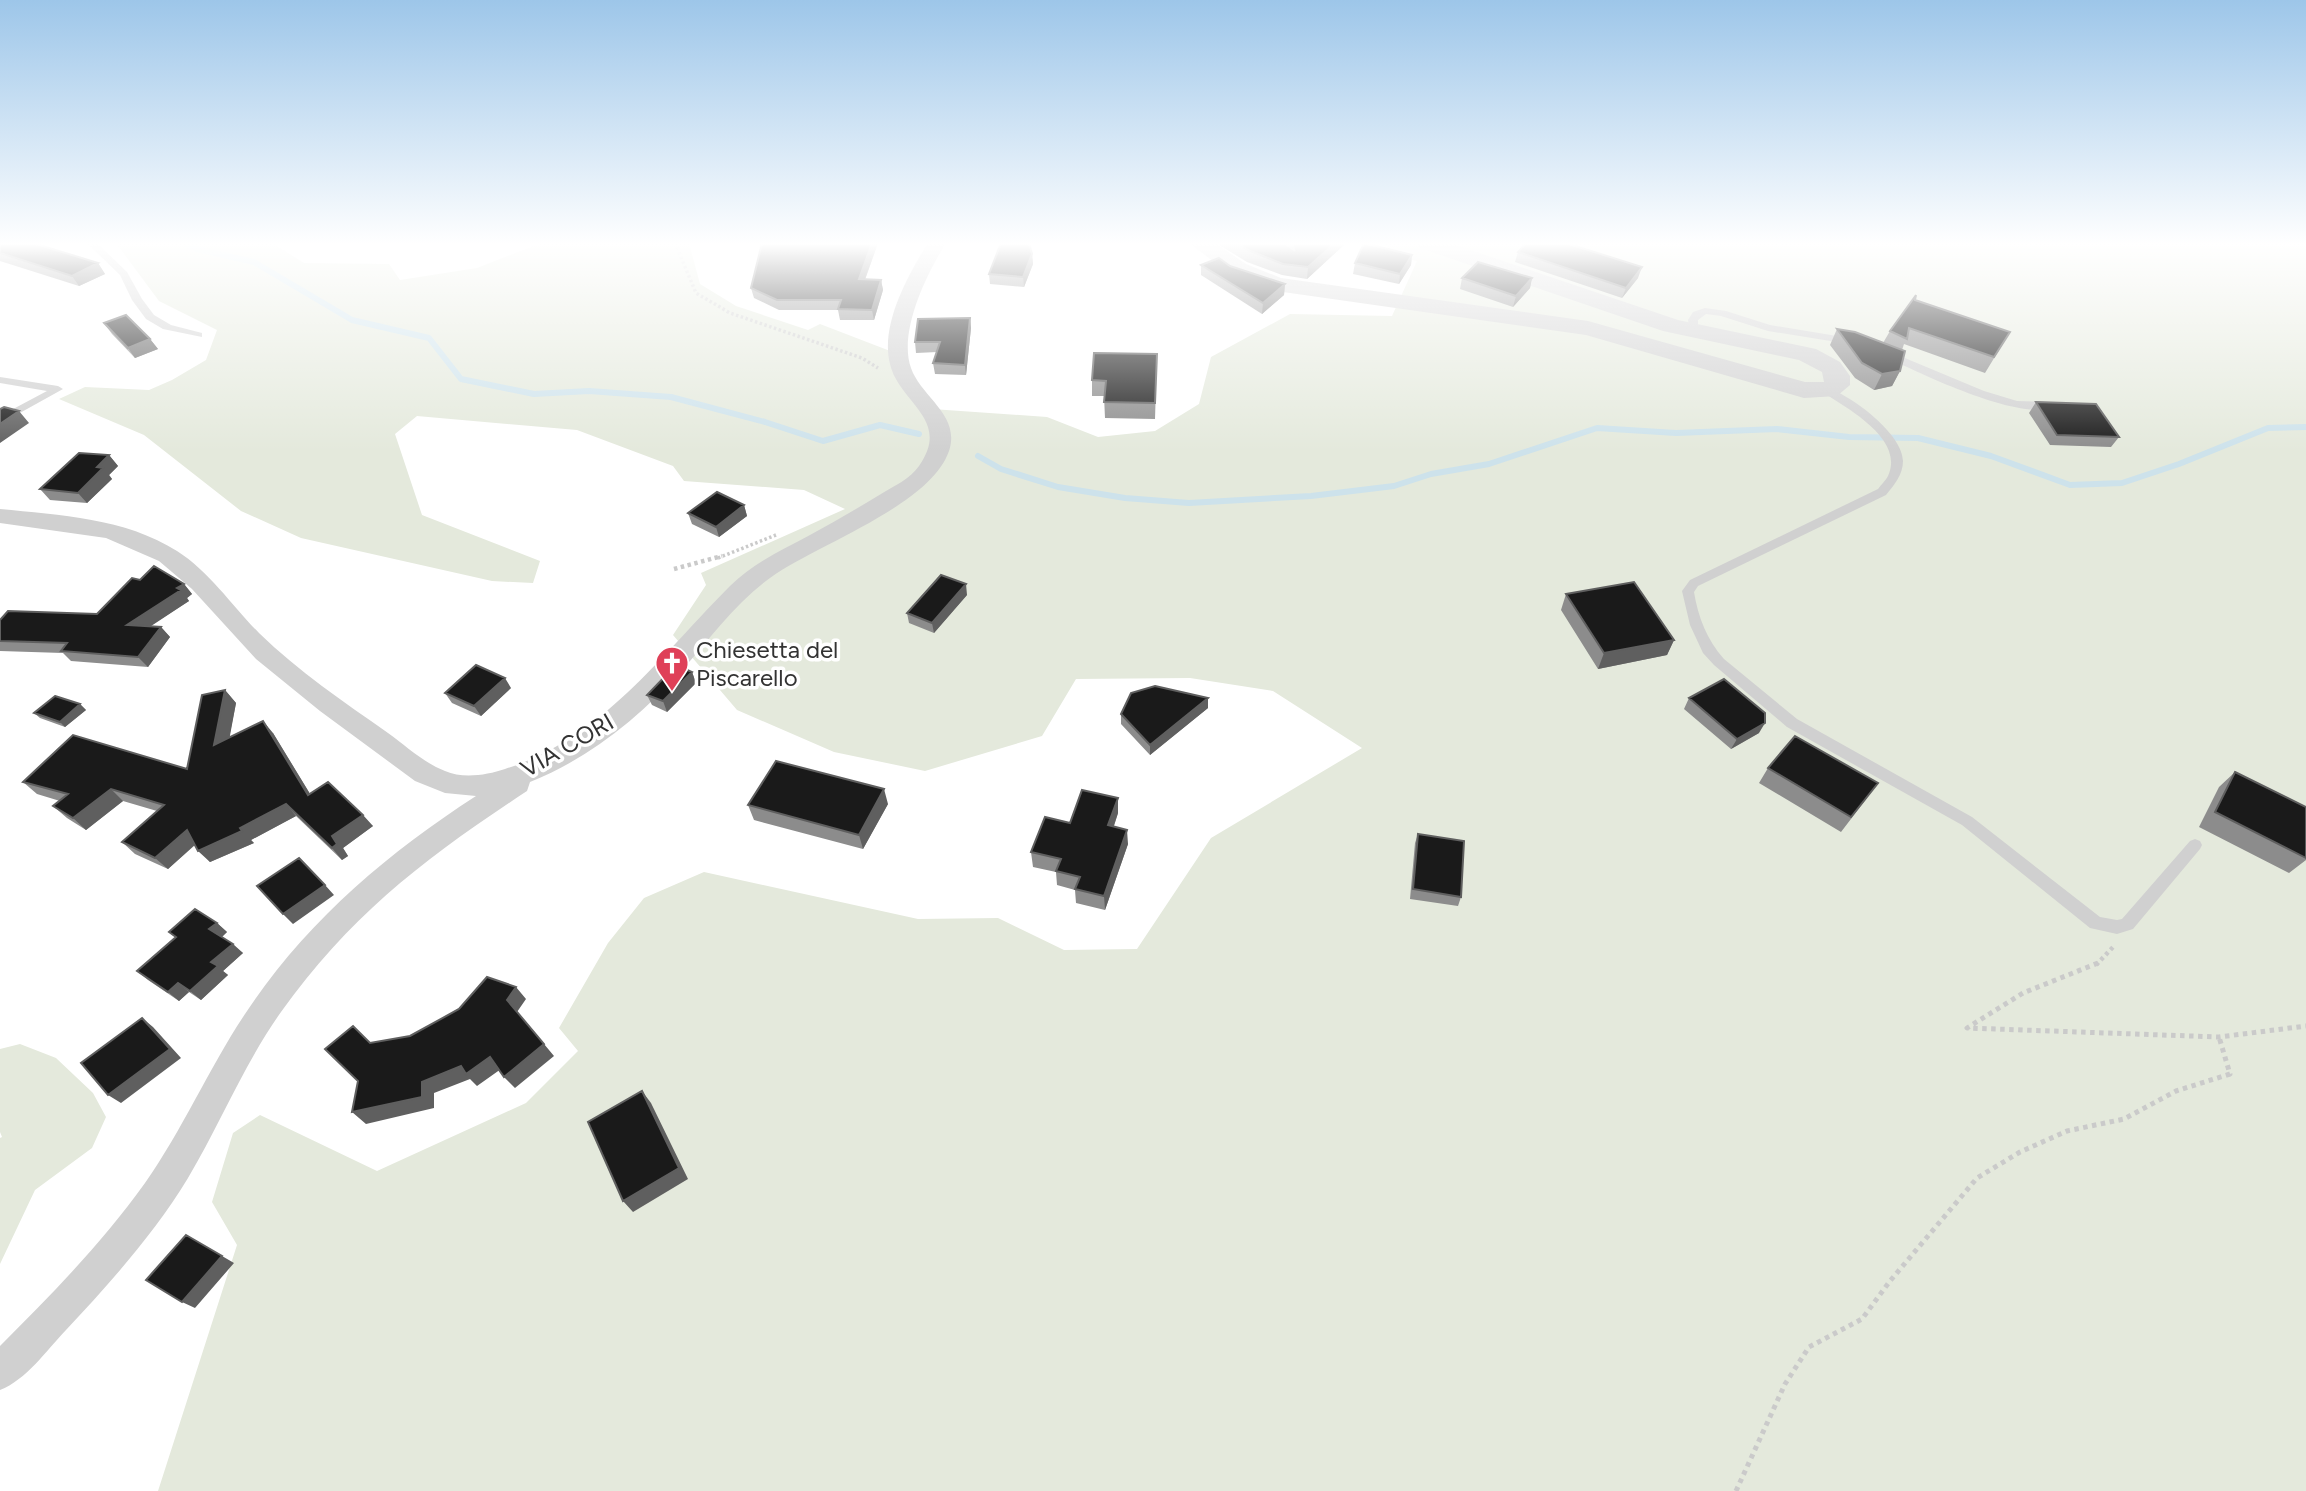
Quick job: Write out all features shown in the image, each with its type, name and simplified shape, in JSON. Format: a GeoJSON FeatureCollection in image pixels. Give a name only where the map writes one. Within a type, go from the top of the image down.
{"type":"FeatureCollection","features":[{"type":"Feature","properties":{"kind":"street","name":"VIA CORI"},"geometry":{"type":"LineString","coordinates":[[0,516],[130,538],[169,556],[184,567],[287,672],[416,768],[443,782],[468,786],[495,782],[560,755],[604,728],[642,697],[755,576],[872,510],[926,472],[936,454],[940,435],[938,424],[927,402],[902,370],[898,355],[907,313]]}},
{"type":"Feature","properties":{"kind":"street"},"geometry":{"type":"LineString","coordinates":[[1484,313],[1579,326],[1791,387],[1828,391],[1838,386],[1837,376],[1831,367],[1816,358],[1694,331],[1636,313]]}},
{"type":"Feature","properties":{"kind":"street"},"geometry":{"type":"LineString","coordinates":[[0,1372],[111,1252],[154,1198],[185,1151],[246,1039],[298,967],[393,869],[456,823],[560,755]]}},
{"type":"Feature","properties":{"kind":"lane"},"geometry":{"type":"LineString","coordinates":[[147,313],[167,327],[198,335]]}},
{"type":"Feature","properties":{"kind":"lane"},"geometry":{"type":"LineString","coordinates":[[1694,331],[1693,320],[1697,314],[1703,313]]}},
{"type":"Feature","properties":{"kind":"lane"},"geometry":{"type":"LineString","coordinates":[[1715,313],[1768,328],[1868,346],[1926,373],[2011,403],[2065,405]]}},
{"type":"Feature","properties":{"kind":"lane"},"geometry":{"type":"LineString","coordinates":[[0,380],[58,390],[0,421]]}},
{"type":"Feature","properties":{"kind":"lane"},"geometry":{"type":"LineString","coordinates":[[1828,391],[1888,438],[1899,455],[1899,470],[1882,492],[1694,583],[1688,592],[1689,598],[1702,639],[1719,662],[1792,723],[1966,821],[2096,923],[2118,927],[2127,924],[2195,845]]}},
{"type":"Feature","properties":{"kind":"path"},"geometry":{"type":"LineString","coordinates":[[729,313],[862,358]]}},
{"type":"Feature","properties":{"kind":"path"},"geometry":{"type":"LineString","coordinates":[[674,569],[715,559],[783,533]]}},
{"type":"Feature","properties":{"kind":"path"},"geometry":{"type":"LineString","coordinates":[[2118,927],[2115,945],[2096,965],[2023,993],[1967,1028],[2219,1037],[2306,1026]]}},
{"type":"Feature","properties":{"kind":"path"},"geometry":{"type":"LineString","coordinates":[[1736,1491],[1785,1384],[1809,1347],[1863,1319],[1890,1281],[1978,1178],[2020,1152],[2067,1131],[2124,1119],[2176,1091],[2230,1074],[2219,1037]]}},
{"type":"Feature","properties":{"kind":"shaded area"},"geometry":{"type":"Polygon","coordinates":[[[182,313],[756,313],[808,330],[820,324],[898,354],[932,409],[1047,417],[1098,437],[1155,431],[1199,404],[1211,357],[1290,314],[1392,316],[1394,313],[2306,313],[2306,1491],[158,1491],[237,1245],[212,1202],[233,1133],[260,1115],[377,1171],[526,1103],[578,1051],[559,1028],[608,943],[644,898],[704,872],[918,919],[998,918],[1064,950],[1137,949],[1211,838],[1362,748],[1273,691],[1190,678],[1076,679],[1042,736],[925,771],[834,752],[737,710],[673,635],[706,585],[701,573],[845,509],[804,490],[684,481],[673,466],[577,430],[417,416],[395,434],[422,515],[540,561],[533,583],[492,581],[301,538],[241,511],[144,435],[59,399],[85,387],[149,390],[172,380],[206,360],[217,330],[182,313]]]}},
{"type":"Feature","properties":{"kind":"shaded area"},"geometry":{"type":"Polygon","coordinates":[[[20,1044],[56,1058],[93,1093],[106,1117],[92,1148],[35,1190],[0,1264],[0,1049],[20,1044]]]}},
{"type":"Feature","properties":{"kind":"building"},"geometry":{"type":"Polygon","coordinates":[[[1903,313],[1952,313],[2010,332],[1994,357],[1909,328],[1907,339],[1890,331],[1903,313]]]}},
{"type":"Feature","properties":{"kind":"building"},"geometry":{"type":"Polygon","coordinates":[[[126,315],[150,339],[128,348],[104,323],[126,315]]]}},
{"type":"Feature","properties":{"kind":"building"},"geometry":{"type":"Polygon","coordinates":[[[970,318],[965,365],[933,363],[940,342],[915,342],[918,319],[970,318]]]}},
{"type":"Feature","properties":{"kind":"building"},"geometry":{"type":"Polygon","coordinates":[[[1837,329],[1855,332],[1905,351],[1900,371],[1882,374],[1862,363],[1837,329]]]}},
{"type":"Feature","properties":{"kind":"building"},"geometry":{"type":"Polygon","coordinates":[[[1094,353],[1157,354],[1155,403],[1104,402],[1106,381],[1092,380],[1094,353]]]}},
{"type":"Feature","properties":{"kind":"building"},"geometry":{"type":"Polygon","coordinates":[[[2036,402],[2096,404],[2119,437],[2057,435],[2036,402]]]}},
{"type":"Feature","properties":{"kind":"building"},"geometry":{"type":"Polygon","coordinates":[[[4,407],[19,411],[0,424],[0,409],[4,407]]]}},
{"type":"Feature","properties":{"kind":"building"},"geometry":{"type":"Polygon","coordinates":[[[79,453],[109,455],[97,467],[103,468],[78,493],[40,489],[79,453]]]}},
{"type":"Feature","properties":{"kind":"building"},"geometry":{"type":"Polygon","coordinates":[[[717,492],[744,505],[716,527],[688,513],[717,492]]]}},
{"type":"Feature","properties":{"kind":"building"},"geometry":{"type":"Polygon","coordinates":[[[154,566],[184,584],[177,588],[181,590],[127,625],[161,627],[138,657],[61,651],[67,643],[0,641],[0,620],[8,611],[97,614],[132,578],[140,580],[154,566]]]}},
{"type":"Feature","properties":{"kind":"building"},"geometry":{"type":"Polygon","coordinates":[[[941,575],[966,584],[932,623],[907,613],[941,575]]]}},
{"type":"Feature","properties":{"kind":"building"},"geometry":{"type":"Polygon","coordinates":[[[1634,582],[1674,640],[1604,653],[1566,594],[1634,582]]]}},
{"type":"Feature","properties":{"kind":"building"},"geometry":{"type":"Polygon","coordinates":[[[476,665],[505,678],[474,706],[445,693],[476,665]]]}},
{"type":"Feature","properties":{"kind":"building"},"geometry":{"type":"Polygon","coordinates":[[[676,665],[692,672],[663,701],[647,695],[676,665]]]}},
{"type":"Feature","properties":{"kind":"building"},"geometry":{"type":"Polygon","coordinates":[[[1724,679],[1765,713],[1765,723],[1737,739],[1689,698],[1724,679]]]}},
{"type":"Feature","properties":{"kind":"building"},"geometry":{"type":"Polygon","coordinates":[[[1155,686],[1208,698],[1150,745],[1121,714],[1131,693],[1155,686]]]}},
{"type":"Feature","properties":{"kind":"building"},"geometry":{"type":"Polygon","coordinates":[[[225,690],[214,745],[263,721],[308,795],[328,782],[363,815],[332,836],[337,844],[332,848],[286,804],[240,828],[242,831],[198,851],[187,830],[155,858],[122,842],[164,805],[111,789],[73,818],[53,806],[68,794],[23,782],[73,735],[187,769],[202,695],[225,690]]]}},
{"type":"Feature","properties":{"kind":"building"},"geometry":{"type":"Polygon","coordinates":[[[55,696],[80,704],[60,722],[34,713],[55,696]]]}},
{"type":"Feature","properties":{"kind":"building"},"geometry":{"type":"Polygon","coordinates":[[[1795,736],[1878,783],[1851,817],[1768,768],[1795,736]]]}},
{"type":"Feature","properties":{"kind":"building"},"geometry":{"type":"Polygon","coordinates":[[[776,761],[884,789],[859,835],[748,805],[776,761]]]}},
{"type":"Feature","properties":{"kind":"building"},"geometry":{"type":"Polygon","coordinates":[[[2235,772],[2306,807],[2306,858],[2215,812],[2235,772]]]}},
{"type":"Feature","properties":{"kind":"building"},"geometry":{"type":"Polygon","coordinates":[[[1082,790],[1118,798],[1108,825],[1127,830],[1104,896],[1075,889],[1080,877],[1056,871],[1061,859],[1031,852],[1045,817],[1070,823],[1082,790]]]}},
{"type":"Feature","properties":{"kind":"building"},"geometry":{"type":"Polygon","coordinates":[[[1418,834],[1464,841],[1461,897],[1413,889],[1418,834]]]}},
{"type":"Feature","properties":{"kind":"building"},"geometry":{"type":"Polygon","coordinates":[[[299,858],[325,885],[283,914],[257,886],[299,858]]]}},
{"type":"Feature","properties":{"kind":"building"},"geometry":{"type":"Polygon","coordinates":[[[195,909],[217,923],[209,929],[233,944],[211,962],[218,966],[190,991],[178,983],[168,992],[137,971],[176,937],[169,932],[195,909]]]}},
{"type":"Feature","properties":{"kind":"building"},"geometry":{"type":"Polygon","coordinates":[[[487,977],[516,987],[507,1000],[544,1044],[504,1077],[490,1057],[466,1074],[461,1066],[422,1082],[422,1097],[352,1112],[358,1081],[325,1049],[353,1026],[370,1043],[410,1036],[459,1009],[487,977]]]}},
{"type":"Feature","properties":{"kind":"building"},"geometry":{"type":"Polygon","coordinates":[[[142,1018],[170,1049],[108,1095],[81,1063],[142,1018]]]}},
{"type":"Feature","properties":{"kind":"building"},"geometry":{"type":"Polygon","coordinates":[[[642,1091],[679,1168],[623,1201],[588,1122],[642,1091]]]}},
{"type":"Feature","properties":{"kind":"building"},"geometry":{"type":"Polygon","coordinates":[[[186,1235],[222,1256],[182,1302],[146,1280],[186,1235]]]}},
{"type":"Feature","properties":{"kind":"waterway"},"geometry":{"type":"LineString","coordinates":[[339,313],[352,320],[429,338],[461,379],[534,394],[589,391],[671,397],[765,422],[823,441],[880,425],[919,434]]}},
{"type":"Feature","properties":{"kind":"waterway"},"geometry":{"type":"LineString","coordinates":[[978,456],[1001,469],[1058,487],[1125,498],[1189,503],[1311,496],[1394,486],[1431,474],[1489,464],[1597,428],[1676,433],[1777,429],[1849,437],[1918,438],[1991,456],[2070,485],[2122,483],[2179,464],[2268,428],[2306,427]]}},
{"type":"Feature","properties":{"kind":"place","name":"Chiesetta del Piscarello"},"geometry":{"type":"Point","coordinates":[672,693]}}]}
